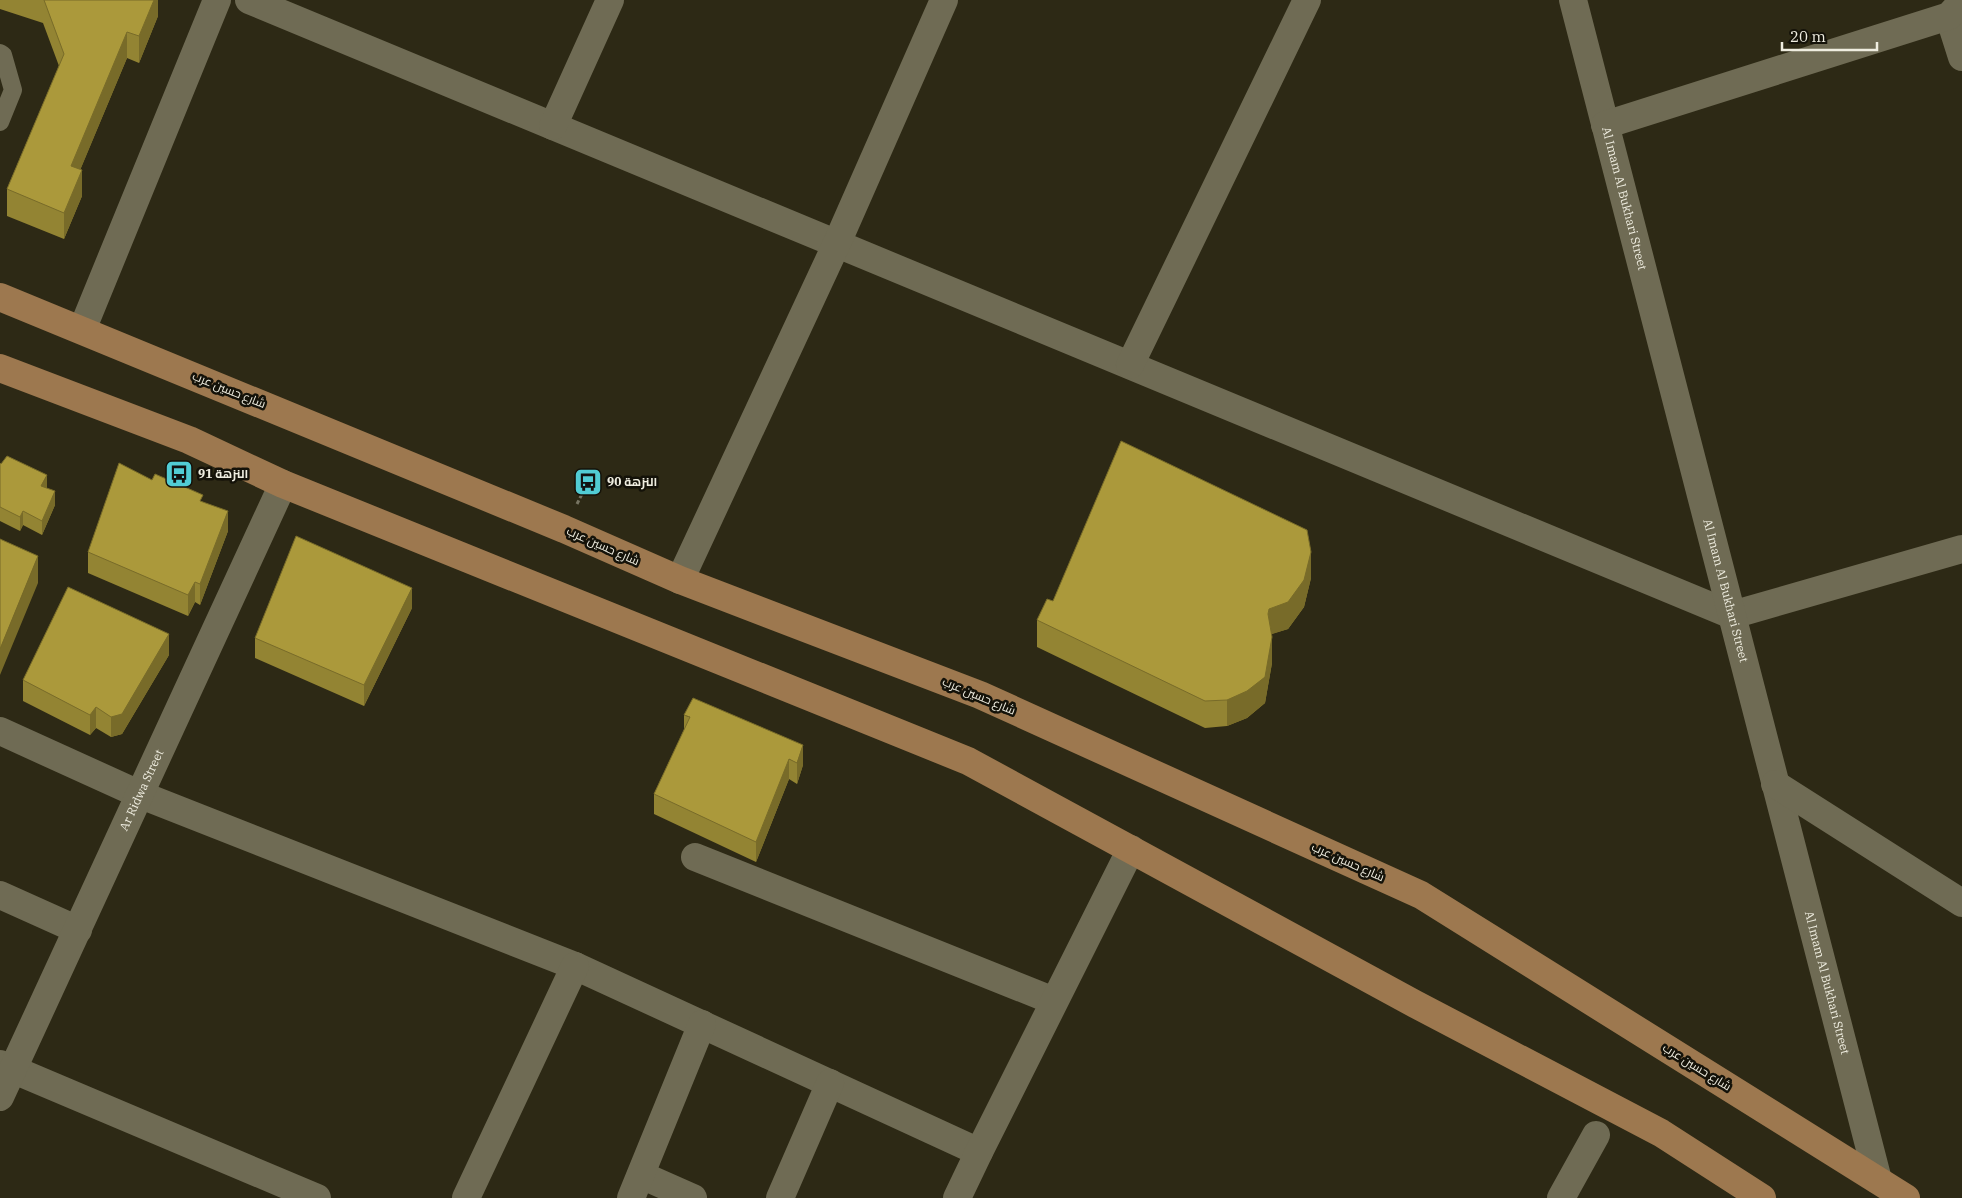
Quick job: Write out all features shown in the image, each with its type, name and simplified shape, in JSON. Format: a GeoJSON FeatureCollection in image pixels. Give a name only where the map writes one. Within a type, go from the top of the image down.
{"type":"FeatureCollection","features":[{"type":"Feature","properties":{"kind":"main road","name":"شارع حسين عرب"},"geometry":{"type":"LineString","coordinates":[[0,297],[564,529],[680,580],[980,695],[1421,895],[1906,1198]]}},
{"type":"Feature","properties":{"kind":"main road"},"geometry":{"type":"LineString","coordinates":[[0,368],[190,440],[283,484],[968,761],[1415,1004],[1661,1133],[1762,1198]]}},
{"type":"Feature","properties":{"kind":"street"},"geometry":{"type":"LineString","coordinates":[[82,330],[217,0]]}},
{"type":"Feature","properties":{"kind":"street"},"geometry":{"type":"LineString","coordinates":[[250,0],[1732,615],[1962,549]]}},
{"type":"Feature","properties":{"kind":"street"},"geometry":{"type":"LineString","coordinates":[[553,126],[610,0]]}},
{"type":"Feature","properties":{"kind":"street"},"geometry":{"type":"LineString","coordinates":[[680,580],[837,243],[944,0]]}},
{"type":"Feature","properties":{"kind":"street"},"geometry":{"type":"LineString","coordinates":[[1130,365],[1307,0]]}},
{"type":"Feature","properties":{"kind":"street","name":"Al Imam Al Bukhari Street"},"geometry":{"type":"LineString","coordinates":[[1573,0],[1878,1180]]}},
{"type":"Feature","properties":{"kind":"street"},"geometry":{"type":"LineString","coordinates":[[1605,125],[1956,9],[1962,56]]}},
{"type":"Feature","properties":{"kind":"street","name":"Ar Ridwa Street"},"geometry":{"type":"LineString","coordinates":[[0,1097],[6,1067],[78,930],[283,484]]}},
{"type":"Feature","properties":{"kind":"street"},"geometry":{"type":"LineString","coordinates":[[0,732],[141,794],[575,966],[979,1152]]}},
{"type":"Feature","properties":{"kind":"street"},"geometry":{"type":"LineString","coordinates":[[1775,784],[1962,903]]}},
{"type":"Feature","properties":{"kind":"street"},"geometry":{"type":"LineString","coordinates":[[958,1198],[979,1152],[1131,849]]}},
{"type":"Feature","properties":{"kind":"street"},"geometry":{"type":"LineString","coordinates":[[695,857],[1054,1001]]}},
{"type":"Feature","properties":{"kind":"street"},"geometry":{"type":"LineString","coordinates":[[0,895],[78,930]]}},
{"type":"Feature","properties":{"kind":"street"},"geometry":{"type":"LineString","coordinates":[[466,1198],[575,966]]}},
{"type":"Feature","properties":{"kind":"street"},"geometry":{"type":"LineString","coordinates":[[693,1198],[636,1186],[702,1024]]}},
{"type":"Feature","properties":{"kind":"street"},"geometry":{"type":"LineString","coordinates":[[6,1067],[317,1198]]}},
{"type":"Feature","properties":{"kind":"street"},"geometry":{"type":"LineString","coordinates":[[780,1198],[830,1083]]}},
{"type":"Feature","properties":{"kind":"street"},"geometry":{"type":"LineString","coordinates":[[1561,1198],[1596,1135]]}},
{"type":"Feature","properties":{"kind":"lane"},"geometry":{"type":"LineString","coordinates":[[0,53],[3,55],[14,90],[0,122]]}},
{"type":"Feature","properties":{"kind":"building"},"geometry":{"type":"Polygon","coordinates":[[[44,0],[154,0],[139,36],[127,32],[71,166],[82,170],[64,213],[7,189],[64,54],[44,0]]]}},
{"type":"Feature","properties":{"kind":"building"},"geometry":{"type":"Polygon","coordinates":[[[1121,441],[1307,530],[1311,552],[1304,580],[1288,602],[1269,609],[1268,614],[1272,637],[1265,677],[1247,691],[1227,700],[1205,701],[1037,620],[1047,599],[1053,601],[1121,441]]]}},
{"type":"Feature","properties":{"kind":"building"},"geometry":{"type":"Polygon","coordinates":[[[7,456],[47,475],[41,486],[55,491],[42,521],[23,511],[20,517],[0,507],[0,463],[7,456]]]}},
{"type":"Feature","properties":{"kind":"building"},"geometry":{"type":"Polygon","coordinates":[[[119,463],[152,480],[155,474],[203,495],[200,501],[228,511],[200,584],[195,582],[188,595],[88,552],[119,463]]]}},
{"type":"Feature","properties":{"kind":"building"},"geometry":{"type":"Polygon","coordinates":[[[296,536],[412,588],[364,685],[255,638],[296,536]]]}},
{"type":"Feature","properties":{"kind":"building"},"geometry":{"type":"Polygon","coordinates":[[[0,539],[38,556],[0,649],[0,539]]]}},
{"type":"Feature","properties":{"kind":"building"},"geometry":{"type":"Polygon","coordinates":[[[68,587],[169,634],[122,714],[111,717],[96,707],[90,715],[23,680],[68,587]]]}},
{"type":"Feature","properties":{"kind":"building"},"geometry":{"type":"Polygon","coordinates":[[[693,698],[803,745],[797,763],[789,759],[756,842],[654,794],[690,717],[684,715],[693,698]]]}},
{"type":"Feature","properties":{"kind":"place","name":"النزهة 91"},"geometry":{"type":"Point","coordinates":[179,474]}},
{"type":"Feature","properties":{"kind":"place","name":"النزهة 90"},"geometry":{"type":"Point","coordinates":[588,482]}}]}
